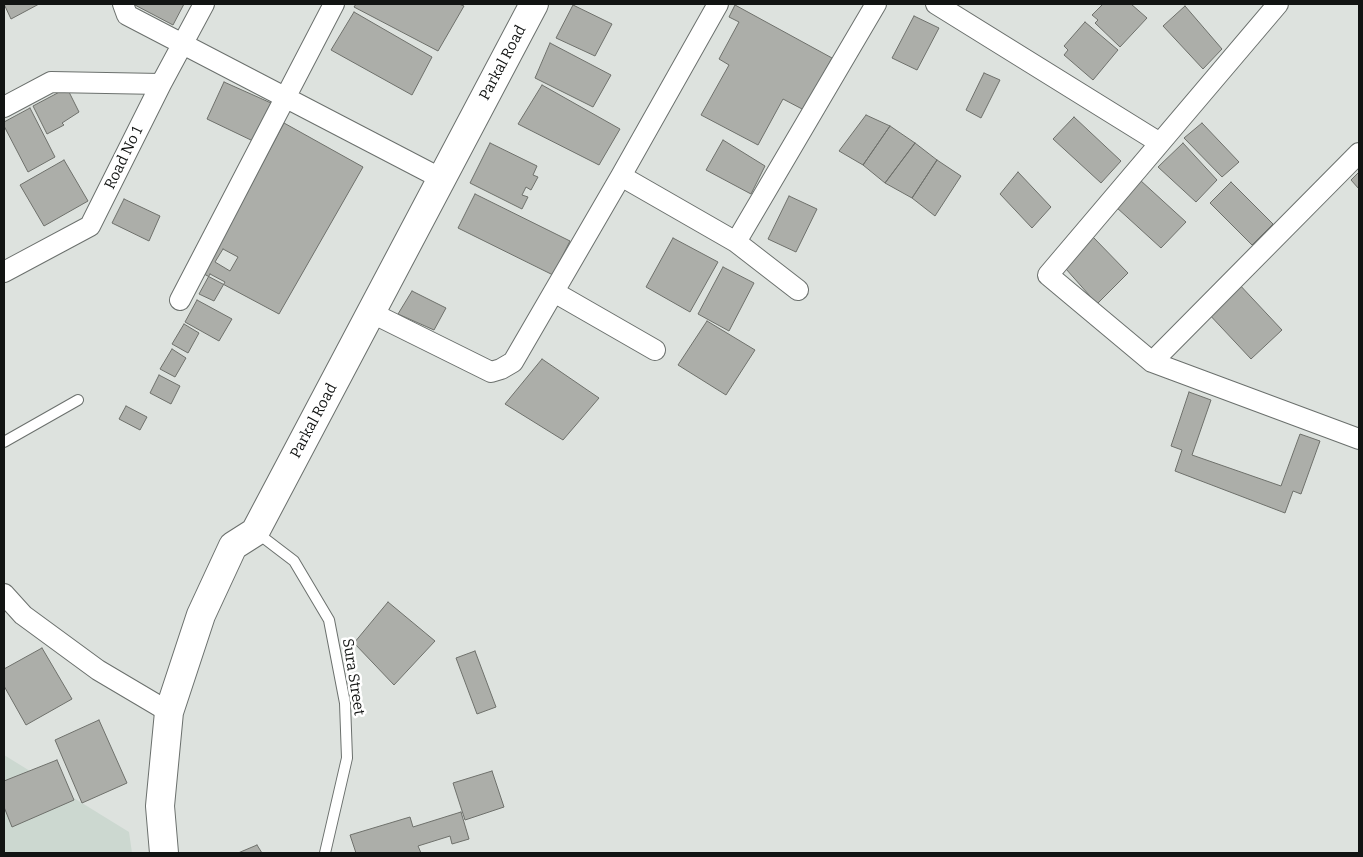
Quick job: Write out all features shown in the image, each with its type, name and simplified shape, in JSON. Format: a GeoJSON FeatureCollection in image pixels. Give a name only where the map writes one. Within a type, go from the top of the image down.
{"type":"FeatureCollection","features":[{"type":"Feature","properties":{"kind":"street"},"geometry":{"type":"LineString","coordinates":[[123,4],[127,15],[442,179]]}},
{"type":"Feature","properties":{"kind":"street","name":"Road No 1"},"geometry":{"type":"LineString","coordinates":[[4,272],[90,226],[161,84],[204,4]]}},
{"type":"Feature","properties":{"kind":"street"},"geometry":{"type":"LineString","coordinates":[[180,300],[334,4]]}},
{"type":"Feature","properties":{"kind":"street","name":"Parkal Road"},"geometry":{"type":"LineString","coordinates":[[164,853],[160,806],[169,712],[201,615],[234,546],[255,532],[534,4]]}},
{"type":"Feature","properties":{"kind":"street"},"geometry":{"type":"LineString","coordinates":[[372,313],[491,372],[502,369],[513,362],[718,4]]}},
{"type":"Feature","properties":{"kind":"street"},"geometry":{"type":"LineString","coordinates":[[736,242],[876,4]]}},
{"type":"Feature","properties":{"kind":"street"},"geometry":{"type":"LineString","coordinates":[[936,4],[1160,143]]}},
{"type":"Feature","properties":{"kind":"street"},"geometry":{"type":"LineString","coordinates":[[1278,4],[1048,275],[1152,362],[1359,439]]}},
{"type":"Feature","properties":{"kind":"street"},"geometry":{"type":"LineString","coordinates":[[4,107],[51,82],[161,84]]}},
{"type":"Feature","properties":{"kind":"street"},"geometry":{"type":"LineString","coordinates":[[1152,362],[1359,153]]}},
{"type":"Feature","properties":{"kind":"street"},"geometry":{"type":"LineString","coordinates":[[621,176],[736,242],[798,290]]}},
{"type":"Feature","properties":{"kind":"street"},"geometry":{"type":"LineString","coordinates":[[554,292],[656,350]]}},
{"type":"Feature","properties":{"kind":"street"},"geometry":{"type":"LineString","coordinates":[[4,594],[23,615],[98,670],[169,712]]}},
{"type":"Feature","properties":{"kind":"lane"},"geometry":{"type":"LineString","coordinates":[[4,442],[78,400]]}},
{"type":"Feature","properties":{"kind":"lane","name":"Sura Street"},"geometry":{"type":"LineString","coordinates":[[255,532],[294,561],[329,620],[345,703],[347,758],[325,853]]}},
{"type":"Feature","properties":{"kind":"shaded area"},"geometry":{"type":"Polygon","coordinates":[[[4,755],[129,832],[132,853],[4,853],[4,755]]]}},
{"type":"Feature","properties":{"kind":"building"},"geometry":{"type":"Polygon","coordinates":[[[4,4],[39,4],[11,19],[4,4]]]}},
{"type":"Feature","properties":{"kind":"building"},"geometry":{"type":"Polygon","coordinates":[[[133,4],[184,4],[173,25],[133,4]]]}},
{"type":"Feature","properties":{"kind":"building"},"geometry":{"type":"Polygon","coordinates":[[[356,4],[459,4],[464,6],[438,51],[354,7],[356,4]]]}},
{"type":"Feature","properties":{"kind":"building"},"geometry":{"type":"Polygon","coordinates":[[[1103,4],[1131,4],[1147,18],[1120,47],[1095,23],[1098,20],[1092,15],[1103,4]]]}},
{"type":"Feature","properties":{"kind":"building"},"geometry":{"type":"Polygon","coordinates":[[[573,5],[612,24],[595,56],[556,38],[573,5]]]}},
{"type":"Feature","properties":{"kind":"building"},"geometry":{"type":"Polygon","coordinates":[[[735,5],[832,58],[804,110],[783,99],[758,145],[701,115],[729,65],[719,59],[739,22],[729,17],[735,5]]]}},
{"type":"Feature","properties":{"kind":"building"},"geometry":{"type":"Polygon","coordinates":[[[1185,6],[1222,49],[1203,69],[1163,26],[1185,6]]]}},
{"type":"Feature","properties":{"kind":"building"},"geometry":{"type":"Polygon","coordinates":[[[354,12],[432,57],[412,95],[331,50],[354,12]]]}},
{"type":"Feature","properties":{"kind":"building"},"geometry":{"type":"Polygon","coordinates":[[[914,16],[939,28],[917,70],[892,58],[914,16]]]}},
{"type":"Feature","properties":{"kind":"building"},"geometry":{"type":"Polygon","coordinates":[[[1085,22],[1118,50],[1093,80],[1064,55],[1068,50],[1064,46],[1085,22]]]}},
{"type":"Feature","properties":{"kind":"building"},"geometry":{"type":"Polygon","coordinates":[[[550,43],[611,75],[593,107],[535,78],[550,43]]]}},
{"type":"Feature","properties":{"kind":"building"},"geometry":{"type":"Polygon","coordinates":[[[984,73],[1000,80],[981,118],[966,110],[984,73]]]}},
{"type":"Feature","properties":{"kind":"building"},"geometry":{"type":"Polygon","coordinates":[[[224,82],[271,103],[253,141],[207,119],[224,82]]]}},
{"type":"Feature","properties":{"kind":"building"},"geometry":{"type":"Polygon","coordinates":[[[542,85],[620,129],[599,165],[518,124],[542,85]]]}},
{"type":"Feature","properties":{"kind":"building"},"geometry":{"type":"Polygon","coordinates":[[[67,88],[79,112],[62,123],[64,125],[47,134],[33,106],[67,88]]]}},
{"type":"Feature","properties":{"kind":"building"},"geometry":{"type":"Polygon","coordinates":[[[30,108],[55,157],[28,172],[4,126],[4,122],[30,108]]]}},
{"type":"Feature","properties":{"kind":"building"},"geometry":{"type":"Polygon","coordinates":[[[866,115],[890,126],[863,165],[839,151],[866,115]]]}},
{"type":"Feature","properties":{"kind":"building"},"geometry":{"type":"Polygon","coordinates":[[[1074,117],[1121,161],[1101,183],[1053,139],[1074,117]]]}},
{"type":"Feature","properties":{"kind":"building"},"geometry":{"type":"Polygon","coordinates":[[[284,123],[363,167],[279,314],[204,274],[284,123]]]}},
{"type":"Feature","properties":{"kind":"building"},"geometry":{"type":"Polygon","coordinates":[[[1202,123],[1239,162],[1222,177],[1184,138],[1202,123]]]}},
{"type":"Feature","properties":{"kind":"building"},"geometry":{"type":"Polygon","coordinates":[[[890,126],[915,143],[885,183],[863,165],[890,126]]]}},
{"type":"Feature","properties":{"kind":"building"},"geometry":{"type":"Polygon","coordinates":[[[723,140],[765,166],[751,194],[706,170],[723,140]]]}},
{"type":"Feature","properties":{"kind":"building"},"geometry":{"type":"Polygon","coordinates":[[[490,143],[537,166],[533,175],[538,177],[531,190],[526,187],[522,195],[528,197],[522,209],[470,183],[490,143]]]}},
{"type":"Feature","properties":{"kind":"building"},"geometry":{"type":"Polygon","coordinates":[[[915,143],[937,160],[912,198],[885,183],[915,143]]]}},
{"type":"Feature","properties":{"kind":"building"},"geometry":{"type":"Polygon","coordinates":[[[1183,143],[1217,180],[1196,202],[1158,167],[1183,143]]]}},
{"type":"Feature","properties":{"kind":"building"},"geometry":{"type":"Polygon","coordinates":[[[64,160],[88,201],[44,226],[20,185],[64,160]]]}},
{"type":"Feature","properties":{"kind":"building"},"geometry":{"type":"Polygon","coordinates":[[[937,160],[961,176],[935,216],[912,198],[937,160]]]}},
{"type":"Feature","properties":{"kind":"building"},"geometry":{"type":"Polygon","coordinates":[[[1018,172],[1051,207],[1032,228],[1000,194],[1018,172]]]}},
{"type":"Feature","properties":{"kind":"building"},"geometry":{"type":"Polygon","coordinates":[[[1359,172],[1359,189],[1351,180],[1359,172]]]}},
{"type":"Feature","properties":{"kind":"building"},"geometry":{"type":"Polygon","coordinates":[[[1140,180],[1186,222],[1161,248],[1116,207],[1140,180]]]}},
{"type":"Feature","properties":{"kind":"building"},"geometry":{"type":"Polygon","coordinates":[[[1231,182],[1273,224],[1252,245],[1210,203],[1231,182]]]}},
{"type":"Feature","properties":{"kind":"building"},"geometry":{"type":"Polygon","coordinates":[[[475,194],[570,241],[553,275],[458,228],[475,194]]]}},
{"type":"Feature","properties":{"kind":"building"},"geometry":{"type":"Polygon","coordinates":[[[789,196],[817,209],[796,252],[768,239],[789,196]]]}},
{"type":"Feature","properties":{"kind":"building"},"geometry":{"type":"Polygon","coordinates":[[[124,199],[160,216],[149,241],[112,223],[124,199]]]}},
{"type":"Feature","properties":{"kind":"building"},"geometry":{"type":"Polygon","coordinates":[[[1093,237],[1128,273],[1097,304],[1066,269],[1093,237]]]}},
{"type":"Feature","properties":{"kind":"building"},"geometry":{"type":"Polygon","coordinates":[[[673,238],[718,262],[690,312],[646,287],[673,238]]]}},
{"type":"Feature","properties":{"kind":"building"},"geometry":{"type":"Polygon","coordinates":[[[223,249],[238,257],[230,271],[215,262],[223,249]]]}},
{"type":"Feature","properties":{"kind":"building"},"geometry":{"type":"Polygon","coordinates":[[[723,267],[754,283],[729,331],[698,314],[723,267]]]}},
{"type":"Feature","properties":{"kind":"building"},"geometry":{"type":"Polygon","coordinates":[[[210,274],[225,282],[214,301],[199,294],[210,274]]]}},
{"type":"Feature","properties":{"kind":"building"},"geometry":{"type":"Polygon","coordinates":[[[1237,282],[1282,330],[1251,359],[1206,311],[1237,282]]]}},
{"type":"Feature","properties":{"kind":"building"},"geometry":{"type":"Polygon","coordinates":[[[412,291],[446,308],[434,330],[398,314],[412,291]]]}},
{"type":"Feature","properties":{"kind":"building"},"geometry":{"type":"Polygon","coordinates":[[[197,300],[232,319],[219,341],[185,322],[197,300]]]}},
{"type":"Feature","properties":{"kind":"building"},"geometry":{"type":"Polygon","coordinates":[[[707,321],[755,350],[726,395],[678,365],[707,321]]]}},
{"type":"Feature","properties":{"kind":"building"},"geometry":{"type":"Polygon","coordinates":[[[184,324],[199,333],[188,353],[172,344],[184,324]]]}},
{"type":"Feature","properties":{"kind":"building"},"geometry":{"type":"Polygon","coordinates":[[[172,349],[186,358],[175,377],[160,369],[172,349]]]}},
{"type":"Feature","properties":{"kind":"building"},"geometry":{"type":"Polygon","coordinates":[[[542,359],[599,398],[563,440],[505,404],[542,359]]]}},
{"type":"Feature","properties":{"kind":"building"},"geometry":{"type":"Polygon","coordinates":[[[159,375],[180,386],[171,404],[150,393],[159,375]]]}},
{"type":"Feature","properties":{"kind":"building"},"geometry":{"type":"Polygon","coordinates":[[[1189,392],[1211,400],[1192,455],[1281,486],[1300,434],[1320,441],[1301,494],[1293,491],[1285,513],[1175,471],[1182,450],[1171,446],[1189,392]]]}},
{"type":"Feature","properties":{"kind":"building"},"geometry":{"type":"Polygon","coordinates":[[[126,406],[147,417],[140,430],[119,419],[126,406]]]}},
{"type":"Feature","properties":{"kind":"building"},"geometry":{"type":"Polygon","coordinates":[[[388,602],[435,641],[394,685],[354,643],[388,602]]]}},
{"type":"Feature","properties":{"kind":"building"},"geometry":{"type":"Polygon","coordinates":[[[42,648],[72,699],[26,725],[4,686],[4,669],[42,648]]]}},
{"type":"Feature","properties":{"kind":"building"},"geometry":{"type":"Polygon","coordinates":[[[475,651],[496,707],[477,714],[456,658],[475,651]]]}},
{"type":"Feature","properties":{"kind":"building"},"geometry":{"type":"Polygon","coordinates":[[[99,720],[127,783],[82,803],[55,740],[99,720]]]}},
{"type":"Feature","properties":{"kind":"building"},"geometry":{"type":"Polygon","coordinates":[[[57,760],[74,800],[12,827],[4,807],[4,781],[57,760]]]}},
{"type":"Feature","properties":{"kind":"building"},"geometry":{"type":"Polygon","coordinates":[[[492,771],[504,807],[465,820],[453,783],[492,771]]]}},
{"type":"Feature","properties":{"kind":"building"},"geometry":{"type":"Polygon","coordinates":[[[461,812],[469,839],[452,844],[450,836],[418,846],[421,853],[356,853],[350,835],[410,817],[413,827],[461,812]]]}},
{"type":"Feature","properties":{"kind":"building"},"geometry":{"type":"Polygon","coordinates":[[[257,845],[262,853],[238,853],[257,845]]]}}]}
